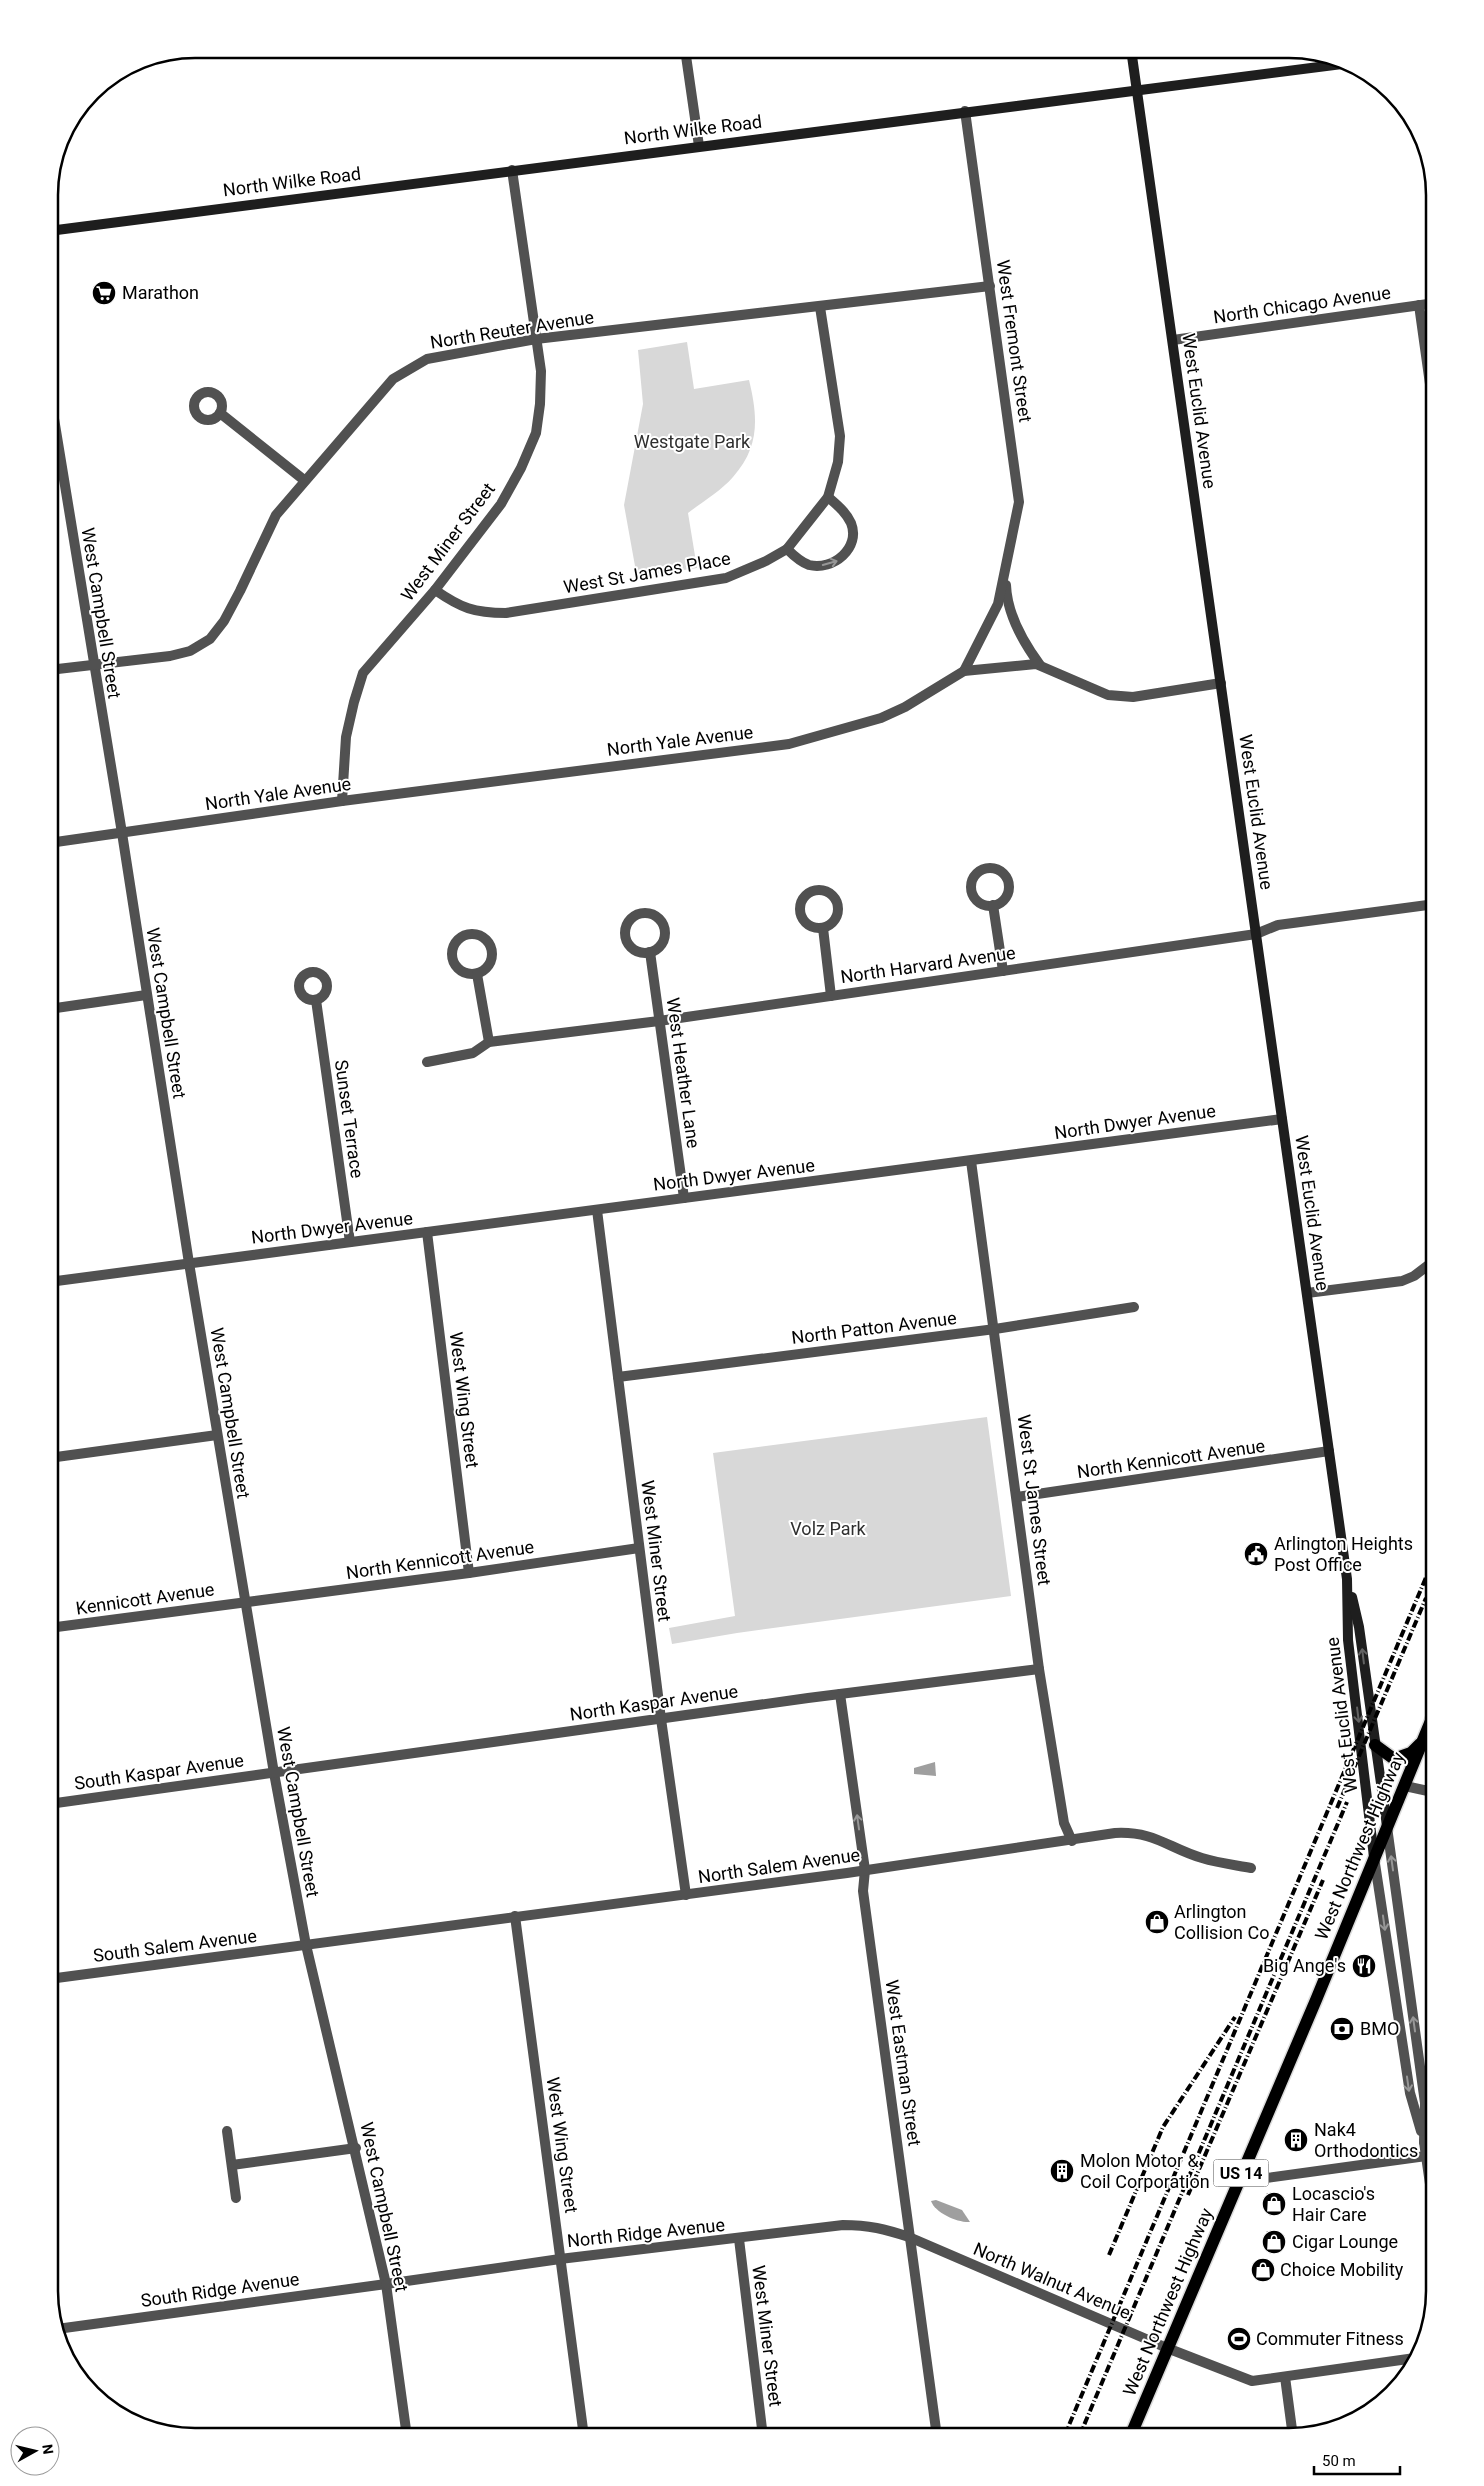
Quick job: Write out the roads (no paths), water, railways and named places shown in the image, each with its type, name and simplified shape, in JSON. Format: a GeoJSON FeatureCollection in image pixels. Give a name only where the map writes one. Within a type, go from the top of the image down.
{"type":"FeatureCollection","features":[{"type":"Feature","properties":{"kind":"main road","name":"West Euclid Avenue"},"geometry":{"type":"LineString","coordinates":[[1132,58],[1347,1579],[1359,1627],[1387,1826]]}},
{"type":"Feature","properties":{"kind":"main road","name":"North Wilke Road"},"geometry":{"type":"LineString","coordinates":[[58,229],[1334,65]]}},
{"type":"Feature","properties":{"kind":"main road","name":"West Euclid Avenue"},"geometry":{"type":"LineString","coordinates":[[1347,1579],[1348,1640],[1374,1857]]}},
{"type":"Feature","properties":{"kind":"main road","name":"West Northwest Highway"},"geometry":{"type":"LineString","coordinates":[[1134,2428],[1426,1733]]}},
{"type":"Feature","properties":{"kind":"main road"},"geometry":{"type":"LineString","coordinates":[[1375,1745],[1394,1759],[1411,1753],[1423,1740]]}},
{"type":"Feature","properties":{"kind":"street"},"geometry":{"type":"LineString","coordinates":[[686,58],[699,146]]}},
{"type":"Feature","properties":{"kind":"street","name":"West Fremont Street"},"geometry":{"type":"LineString","coordinates":[[964,671],[998,604],[1020,502],[965,112]]}},
{"type":"Feature","properties":{"kind":"street","name":"West Miner Street"},"geometry":{"type":"LineString","coordinates":[[342,800],[346,737],[354,702],[364,673],[435,590],[501,504],[521,468],[536,433],[540,404],[541,371],[512,170]]}},
{"type":"Feature","properties":{"kind":"street","name":"North Reuter Avenue"},"geometry":{"type":"LineString","coordinates":[[58,669],[170,656],[190,650],[210,639],[224,620],[240,591],[276,515],[393,378],[427,359],[536,339],[990,286]]}},
{"type":"Feature","properties":{"kind":"street","name":"North Chicago Avenue"},"geometry":{"type":"LineString","coordinates":[[1173,340],[1426,304]]}},
{"type":"Feature","properties":{"kind":"street"},"geometry":{"type":"LineString","coordinates":[[1419,305],[1426,355]]}},
{"type":"Feature","properties":{"kind":"street","name":"West St James Place"},"geometry":{"type":"LineString","coordinates":[[435,590],[464,608],[480,613],[506,613],[726,578],[766,562],[787,549],[828,497],[836,472],[840,436],[820,307]]}},
{"type":"Feature","properties":{"kind":"street"},"geometry":{"type":"LineString","coordinates":[[220,414],[304,480]]}},
{"type":"Feature","properties":{"kind":"street","name":"West Campbell Street"},"geometry":{"type":"LineString","coordinates":[[58,445],[122,833],[189,1263],[274,1773],[306,1945],[356,2148],[386,2284],[406,2428]]}},
{"type":"Feature","properties":{"kind":"street"},"geometry":{"type":"LineString","coordinates":[[787,549],[798,560],[809,565],[836,562],[847,552],[853,540],[851,524],[844,511],[828,497]]}},
{"type":"Feature","properties":{"kind":"street","name":"West Fremont Street"},"geometry":{"type":"LineString","coordinates":[[1006,574],[1007,595],[1014,620],[1027,647],[1040,665]]}},
{"type":"Feature","properties":{"kind":"street","name":"North Yale Avenue"},"geometry":{"type":"LineString","coordinates":[[58,842],[342,800],[789,744],[881,718],[905,707],[964,671],[1036,664],[1108,695],[1133,697],[1221,683]]}},
{"type":"Feature","properties":{"kind":"street"},"geometry":{"type":"LineString","coordinates":[[993,905],[1003,971]]}},
{"type":"Feature","properties":{"kind":"street","name":"North Harvard Avenue"},"geometry":{"type":"LineString","coordinates":[[427,1062],[473,1053],[489,1042],[659,1021],[1003,971],[1256,934],[1278,925],[1426,905]]}},
{"type":"Feature","properties":{"kind":"street"},"geometry":{"type":"LineString","coordinates":[[644,912],[657,916],[664,927],[665,933],[660,946],[650,952],[638,952],[626,939],[625,933],[628,921],[644,912]]}},
{"type":"Feature","properties":{"kind":"street"},"geometry":{"type":"LineString","coordinates":[[823,928],[831,996]]}},
{"type":"Feature","properties":{"kind":"street"},"geometry":{"type":"LineString","coordinates":[[470,934],[483,937],[492,947],[493,954],[489,967],[477,974],[464,973],[454,964],[452,958],[454,944],[458,939],[470,934]]}},
{"type":"Feature","properties":{"kind":"street","name":"West Heather Lane"},"geometry":{"type":"LineString","coordinates":[[650,952],[684,1198]]}},
{"type":"Feature","properties":{"kind":"street"},"geometry":{"type":"LineString","coordinates":[[477,974],[489,1042]]}},
{"type":"Feature","properties":{"kind":"street"},"geometry":{"type":"LineString","coordinates":[[58,1008],[146,995]]}},
{"type":"Feature","properties":{"kind":"street","name":"Sunset Terrace"},"geometry":{"type":"LineString","coordinates":[[316,1000],[350,1242]]}},
{"type":"Feature","properties":{"kind":"street","name":"North Dwyer Avenue"},"geometry":{"type":"LineString","coordinates":[[58,1281],[1282,1119]]}},
{"type":"Feature","properties":{"kind":"street","name":"West St James Street"},"geometry":{"type":"LineString","coordinates":[[971,1161],[1054,1773],[1064,1823],[1072,1841]]}},
{"type":"Feature","properties":{"kind":"street","name":"West Miner Street"},"geometry":{"type":"LineString","coordinates":[[597,1210],[661,1719],[686,1895]]}},
{"type":"Feature","properties":{"kind":"street","name":"West Wing Street"},"geometry":{"type":"LineString","coordinates":[[427,1232],[469,1573]]}},
{"type":"Feature","properties":{"kind":"street"},"geometry":{"type":"LineString","coordinates":[[1307,1293],[1402,1281],[1414,1276],[1426,1267]]}},
{"type":"Feature","properties":{"kind":"street","name":"North Patton Avenue"},"geometry":{"type":"LineString","coordinates":[[618,1377],[995,1328],[1134,1307]]}},
{"type":"Feature","properties":{"kind":"street"},"geometry":{"type":"LineString","coordinates":[[58,1457],[217,1435]]}},
{"type":"Feature","properties":{"kind":"street","name":"North Kennicott Avenue"},"geometry":{"type":"LineString","coordinates":[[1017,1497],[1329,1451]]}},
{"type":"Feature","properties":{"kind":"street","name":"North Kennicott Avenue"},"geometry":{"type":"LineString","coordinates":[[245,1604],[639,1548]]}},
{"type":"Feature","properties":{"kind":"street","name":"Kennicott Avenue"},"geometry":{"type":"LineString","coordinates":[[58,1627],[243,1602],[245,1604]]}},
{"type":"Feature","properties":{"kind":"street","name":"North Kaspar Avenue"},"geometry":{"type":"LineString","coordinates":[[274,1773],[840,1694],[1039,1669]]}},
{"type":"Feature","properties":{"kind":"street","name":"West Eastman Street"},"geometry":{"type":"LineString","coordinates":[[840,1694],[865,1870],[862,1891],[908,2238],[936,2428]]}},
{"type":"Feature","properties":{"kind":"street","name":"South Kaspar Avenue"},"geometry":{"type":"LineString","coordinates":[[58,1803],[274,1773]]}},
{"type":"Feature","properties":{"kind":"street"},"geometry":{"type":"LineString","coordinates":[[1404,1786],[1426,1791]]}},
{"type":"Feature","properties":{"kind":"street","name":"West Euclid Avenue"},"geometry":{"type":"LineString","coordinates":[[1387,1826],[1425,2103],[1424,2142]]}},
{"type":"Feature","properties":{"kind":"street","name":"North Salem Avenue"},"geometry":{"type":"LineString","coordinates":[[306,1945],[686,1895],[1131,1832],[1160,1839],[1202,1858],[1251,1868]]}},
{"type":"Feature","properties":{"kind":"street","name":"West Euclid Avenue"},"geometry":{"type":"LineString","coordinates":[[1374,1857],[1410,2093],[1424,2142],[1426,2156]]}},
{"type":"Feature","properties":{"kind":"street","name":"West Wing Street"},"geometry":{"type":"LineString","coordinates":[[515,1916],[583,2428]]}},
{"type":"Feature","properties":{"kind":"street","name":"South Salem Avenue"},"geometry":{"type":"LineString","coordinates":[[58,1978],[306,1945]]}},
{"type":"Feature","properties":{"kind":"street"},"geometry":{"type":"LineString","coordinates":[[227,2131],[236,2198]]}},
{"type":"Feature","properties":{"kind":"street"},"geometry":{"type":"LineString","coordinates":[[232,2165],[356,2148]]}},
{"type":"Feature","properties":{"kind":"street"},"geometry":{"type":"LineString","coordinates":[[1237,2182],[1426,2156]]}},
{"type":"Feature","properties":{"kind":"street","name":"North Ridge Avenue"},"geometry":{"type":"LineString","coordinates":[[386,2284],[560,2259],[852,2225],[880,2227],[908,2238]]}},
{"type":"Feature","properties":{"kind":"street","name":"North Walnut Avenue"},"geometry":{"type":"LineString","coordinates":[[908,2238],[1167,2348],[1252,2381],[1408,2359]]}},
{"type":"Feature","properties":{"kind":"street","name":"West Miner Street"},"geometry":{"type":"LineString","coordinates":[[739,2239],[762,2428]]}},
{"type":"Feature","properties":{"kind":"street","name":"South Ridge Avenue"},"geometry":{"type":"LineString","coordinates":[[63,2328],[386,2284]]}},
{"type":"Feature","properties":{"kind":"street"},"geometry":{"type":"LineString","coordinates":[[1285,2377],[1292,2428]]}},
{"type":"Feature","properties":{"kind":"railway"},"geometry":{"type":"LineString","coordinates":[[1068,2428],[1426,1577]]}},
{"type":"Feature","properties":{"kind":"railway"},"geometry":{"type":"LineString","coordinates":[[1337,1808],[1426,1598]]}},
{"type":"Feature","properties":{"kind":"railway"},"geometry":{"type":"LineString","coordinates":[[1083,2428],[1347,1802]]}},
{"type":"Feature","properties":{"kind":"railway"},"geometry":{"type":"LineString","coordinates":[[1188,2195],[1323,1880]]}},
{"type":"Feature","properties":{"kind":"railway"},"geometry":{"type":"LineString","coordinates":[[1109,2255],[1163,2127],[1235,2017]]}},
{"type":"Feature","properties":{"kind":"place","name":"Marathon"},"geometry":{"type":"Point","coordinates":[104,293]}},
{"type":"Feature","properties":{"kind":"place","name":"Arlington Heights Post Office"},"geometry":{"type":"Point","coordinates":[1256,1554]}},
{"type":"Feature","properties":{"kind":"place","name":"Arlington Collision Co"},"geometry":{"type":"Point","coordinates":[1157,1922]}},
{"type":"Feature","properties":{"kind":"place","name":"Big Ange's"},"geometry":{"type":"Point","coordinates":[1364,1966]}},
{"type":"Feature","properties":{"kind":"place","name":"BMO"},"geometry":{"type":"Point","coordinates":[1342,2029]}},
{"type":"Feature","properties":{"kind":"place","name":"Nak4 Orthodontics"},"geometry":{"type":"Point","coordinates":[1296,2140]}},
{"type":"Feature","properties":{"kind":"place","name":"Molon Motor & Coil Corporation"},"geometry":{"type":"Point","coordinates":[1062,2171]}},
{"type":"Feature","properties":{"kind":"place","name":"Locascio's Hair Care"},"geometry":{"type":"Point","coordinates":[1274,2204]}},
{"type":"Feature","properties":{"kind":"place","name":"Cigar Lounge"},"geometry":{"type":"Point","coordinates":[1274,2242]}},
{"type":"Feature","properties":{"kind":"place","name":"Choice Mobility"},"geometry":{"type":"Point","coordinates":[1263,2270]}},
{"type":"Feature","properties":{"kind":"place","name":"Commuter Fitness"},"geometry":{"type":"Point","coordinates":[1239,2339]}},
{"type":"Feature","properties":{"kind":"park label","name":"Westgate Park"},"geometry":{"type":"Point","coordinates":[692,442]}},
{"type":"Feature","properties":{"kind":"park label","name":"Volz Park"},"geometry":{"type":"Point","coordinates":[828,1529]}}]}
